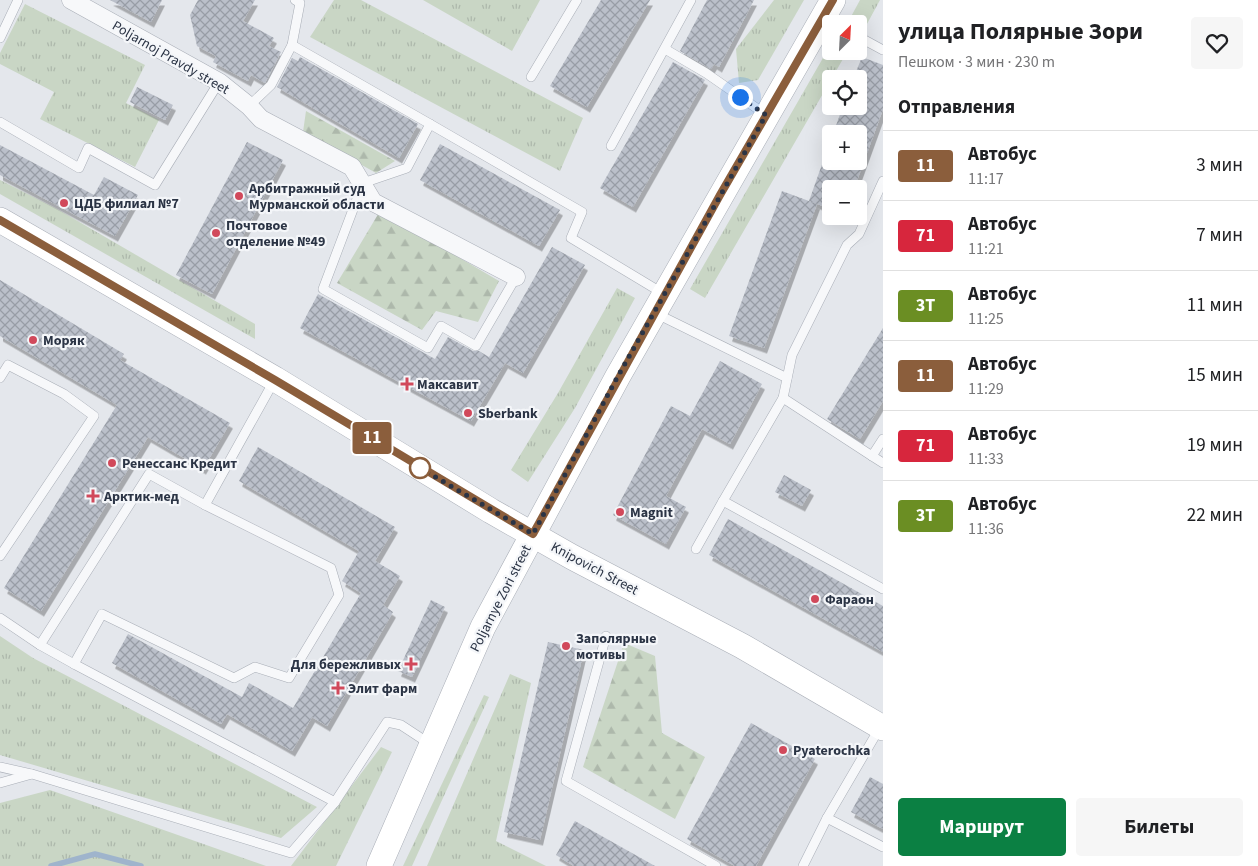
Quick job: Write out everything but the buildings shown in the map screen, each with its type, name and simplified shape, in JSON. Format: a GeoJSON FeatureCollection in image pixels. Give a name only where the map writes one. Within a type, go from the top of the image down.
{"type":"FeatureCollection","features":[{"type":"Feature","properties":{"kind":"main road","name":"Poljarnye Zori street"},"geometry":{"type":"LineString","coordinates":[[379,866],[433,746],[483,627],[660,303],[766,115],[829,14]]}},
{"type":"Feature","properties":{"kind":"main road","name":"Knipovich Street"},"geometry":{"type":"LineString","coordinates":[[0,220],[275,380],[533,534],[742,646],[882,727]]}},
{"type":"Feature","properties":{"kind":"street","name":"Poljarnoj Pravdy street"},"geometry":{"type":"LineString","coordinates":[[71,0],[219,82],[249,106],[261,119],[352,167],[373,202],[516,277]]}},
{"type":"Feature","properties":{"kind":"lane"},"geometry":{"type":"LineString","coordinates":[[0,38],[18,0]]}},
{"type":"Feature","properties":{"kind":"lane"},"geometry":{"type":"LineString","coordinates":[[249,106],[271,85],[292,45],[300,3],[294,0]]}},
{"type":"Feature","properties":{"kind":"lane"},"geometry":{"type":"LineString","coordinates":[[531,77],[577,0]]}},
{"type":"Feature","properties":{"kind":"lane"},"geometry":{"type":"LineString","coordinates":[[611,146],[691,0]]}},
{"type":"Feature","properties":{"kind":"lane"},"geometry":{"type":"LineString","coordinates":[[868,42],[883,50]]}},
{"type":"Feature","properties":{"kind":"lane"},"geometry":{"type":"LineString","coordinates":[[292,45],[582,212],[571,238],[660,303],[787,378]]}},
{"type":"Feature","properties":{"kind":"lane"},"geometry":{"type":"LineString","coordinates":[[665,49],[706,73],[766,115]]}},
{"type":"Feature","properties":{"kind":"lane"},"geometry":{"type":"LineString","coordinates":[[0,122],[79,168],[88,148],[155,185],[219,82]]}},
{"type":"Feature","properties":{"kind":"lane"},"geometry":{"type":"LineString","coordinates":[[430,124],[407,168],[363,183],[323,289],[428,348],[441,326],[476,346],[516,277]]}},
{"type":"Feature","properties":{"kind":"lane"},"geometry":{"type":"LineString","coordinates":[[696,549],[783,398],[792,355],[847,245],[859,234],[883,181]]}},
{"type":"Feature","properties":{"kind":"lane"},"geometry":{"type":"LineString","coordinates":[[0,378],[8,365],[64,394],[94,416],[0,556]]}},
{"type":"Feature","properties":{"kind":"lane"},"geometry":{"type":"LineString","coordinates":[[206,505],[275,380]]}},
{"type":"Feature","properties":{"kind":"lane"},"geometry":{"type":"LineString","coordinates":[[783,398],[883,463]]}},
{"type":"Feature","properties":{"kind":"lane"},"geometry":{"type":"LineString","coordinates":[[872,456],[883,439]]}},
{"type":"Feature","properties":{"kind":"lane"},"geometry":{"type":"LineString","coordinates":[[40,645],[149,474],[331,568],[339,595],[289,678],[255,667],[234,678],[102,614],[74,664]]}},
{"type":"Feature","properties":{"kind":"lane"},"geometry":{"type":"LineString","coordinates":[[724,500],[883,589]]}},
{"type":"Feature","properties":{"kind":"lane"},"geometry":{"type":"LineString","coordinates":[[0,618],[40,645],[74,664],[335,802]]}},
{"type":"Feature","properties":{"kind":"lane"},"geometry":{"type":"LineString","coordinates":[[606,636],[566,782],[716,866]]}},
{"type":"Feature","properties":{"kind":"lane"},"geometry":{"type":"LineString","coordinates":[[0,767],[32,774],[291,853],[335,802],[387,722],[401,725],[433,746]]}},
{"type":"Feature","properties":{"kind":"lane"},"geometry":{"type":"LineString","coordinates":[[803,866],[827,818],[882,727]]}},
{"type":"Feature","properties":{"kind":"lane"},"geometry":{"type":"LineString","coordinates":[[0,784],[32,774]]}},
{"type":"Feature","properties":{"kind":"lane"},"geometry":{"type":"LineString","coordinates":[[827,818],[883,847]]}},
{"type":"Feature","properties":{"kind":"green space"},"geometry":{"type":"Polygon","coordinates":[[[334,0],[361,0],[583,118],[560,171],[310,37],[334,0]]]}},
{"type":"Feature","properties":{"kind":"green space"},"geometry":{"type":"Polygon","coordinates":[[[423,0],[540,0],[512,51],[423,0]]]}},
{"type":"Feature","properties":{"kind":"green space"},"geometry":{"type":"Polygon","coordinates":[[[774,0],[804,0],[758,80],[739,83],[736,49],[774,0]]]}},
{"type":"Feature","properties":{"kind":"green space"},"geometry":{"type":"Polygon","coordinates":[[[860,0],[880,0],[868,22],[868,15],[852,15],[860,0]]]}},
{"type":"Feature","properties":{"kind":"green space"},"geometry":{"type":"Polygon","coordinates":[[[25,4],[145,65],[126,103],[159,120],[135,167],[40,119],[54,92],[0,64],[0,53],[25,4]]]}},
{"type":"Feature","properties":{"kind":"green space"},"geometry":{"type":"Polygon","coordinates":[[[822,60],[842,60],[837,70],[822,70],[822,95],[705,298],[690,289],[822,60]]]}},
{"type":"Feature","properties":{"kind":"green space"},"geometry":{"type":"Polygon","coordinates":[[[306,111],[395,161],[376,173],[303,132],[306,111]]]}},
{"type":"Feature","properties":{"kind":"green space"},"geometry":{"type":"Polygon","coordinates":[[[0,180],[57,209],[255,324],[255,339],[0,194],[0,180]]]}},
{"type":"Feature","properties":{"kind":"green space"},"geometry":{"type":"Polygon","coordinates":[[[380,211],[499,281],[478,322],[436,311],[422,330],[337,283],[380,211]]]}},
{"type":"Feature","properties":{"kind":"green space"},"geometry":{"type":"Polygon","coordinates":[[[617,288],[635,298],[575,408],[528,482],[511,470],[558,393],[617,288]]]}},
{"type":"Feature","properties":{"kind":"green space"},"geometry":{"type":"Polygon","coordinates":[[[0,636],[33,658],[317,807],[281,838],[0,755],[0,636]]]}},
{"type":"Feature","properties":{"kind":"green space"},"geometry":{"type":"Polygon","coordinates":[[[624,643],[655,656],[662,733],[705,757],[675,819],[583,767],[624,643]]]}},
{"type":"Feature","properties":{"kind":"green space"},"geometry":{"type":"Polygon","coordinates":[[[510,674],[531,683],[496,841],[546,866],[427,866],[510,674]]]}},
{"type":"Feature","properties":{"kind":"green space"},"geometry":{"type":"Polygon","coordinates":[[[484,695],[489,697],[412,866],[403,866],[484,695]]]}},
{"type":"Feature","properties":{"kind":"green space"},"geometry":{"type":"Polygon","coordinates":[[[381,747],[392,752],[336,866],[291,866],[381,747]]]}},
{"type":"Feature","properties":{"kind":"green space"},"geometry":{"type":"Polygon","coordinates":[[[50,790],[266,866],[0,866],[0,803],[50,790]]]}},
{"type":"Feature","properties":{"kind":"waterway"},"geometry":{"type":"LineString","coordinates":[[51,866],[95,854],[141,866]]}},
{"type":"Feature","properties":{"kind":"bus line","name":"11"},"geometry":{"type":"LineString","coordinates":[[0,220],[275,380],[491,511],[533,534],[618,376],[833,0]]}},
{"type":"Feature","properties":{"kind":"place","name":"Арбитражный суд Мурманской области"},"geometry":{"type":"Point","coordinates":[239,196]}},
{"type":"Feature","properties":{"kind":"place","name":"ЦДБ филиал №7"},"geometry":{"type":"Point","coordinates":[64,203]}},
{"type":"Feature","properties":{"kind":"place","name":"Почтовое отделение №49"},"geometry":{"type":"Point","coordinates":[216,233]}},
{"type":"Feature","properties":{"kind":"place","name":"Моряк"},"geometry":{"type":"Point","coordinates":[33,340]}},
{"type":"Feature","properties":{"kind":"place","name":"Максавит"},"geometry":{"type":"Point","coordinates":[407,384]}},
{"type":"Feature","properties":{"kind":"place","name":"Sberbank"},"geometry":{"type":"Point","coordinates":[468,413]}},
{"type":"Feature","properties":{"kind":"place","name":"Ренессанс Кредит"},"geometry":{"type":"Point","coordinates":[112,463]}},
{"type":"Feature","properties":{"kind":"place","name":"Арктик-мед"},"geometry":{"type":"Point","coordinates":[93,496]}},
{"type":"Feature","properties":{"kind":"place","name":"Magnit"},"geometry":{"type":"Point","coordinates":[620,512]}},
{"type":"Feature","properties":{"kind":"place","name":"Фараон"},"geometry":{"type":"Point","coordinates":[815,599]}},
{"type":"Feature","properties":{"kind":"place","name":"Заполярные мотивы"},"geometry":{"type":"Point","coordinates":[566,646]}},
{"type":"Feature","properties":{"kind":"place","name":"Для бережливых"},"geometry":{"type":"Point","coordinates":[411,664]}},
{"type":"Feature","properties":{"kind":"place","name":"Элит фарм"},"geometry":{"type":"Point","coordinates":[338,688]}},
{"type":"Feature","properties":{"kind":"place","name":"Pyaterochka"},"geometry":{"type":"Point","coordinates":[783,750]}},
{"type":"Feature","properties":{"kind":"route"},"geometry":{"type":"LineString","coordinates":[[420,468],[533,534],[618,376],[766,115],[740,97]]}}]}
